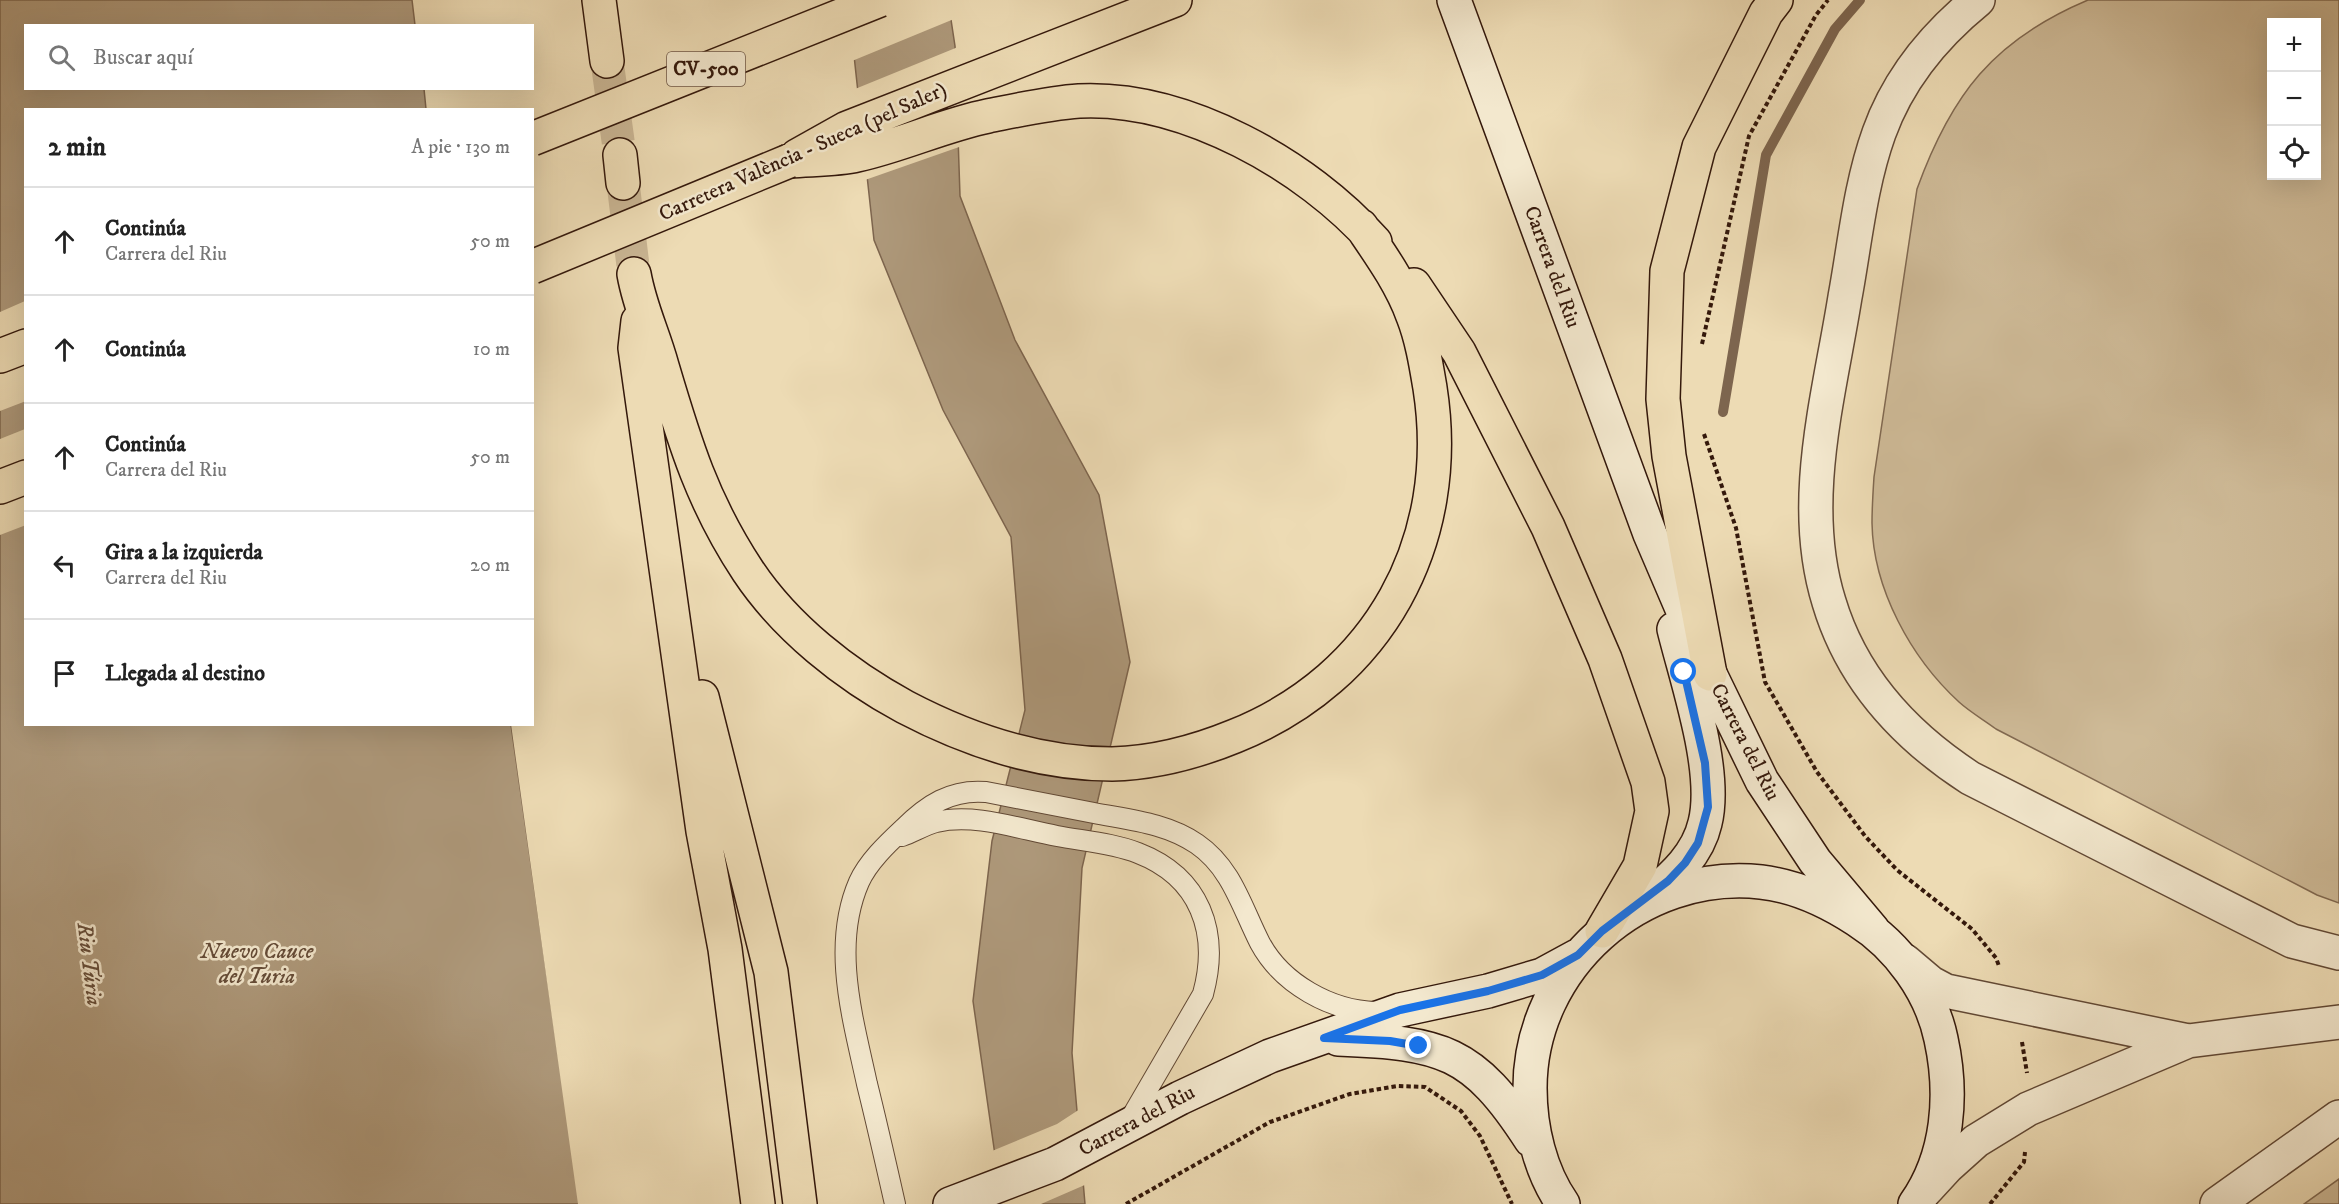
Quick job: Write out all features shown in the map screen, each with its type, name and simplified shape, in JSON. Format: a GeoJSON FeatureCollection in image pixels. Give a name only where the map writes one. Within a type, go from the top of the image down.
{"type":"FeatureCollection","features":[{"type":"Feature","properties":{"kind":"highway"},"geometry":{"type":"LineString","coordinates":[[600,0],[607,61]]}},
{"type":"Feature","properties":{"kind":"highway","name":"CV-500"},"geometry":{"type":"LineString","coordinates":[[534,138],[880,0]]}},
{"type":"Feature","properties":{"kind":"highway","name":"Carretera València - Sueca (pel Saler)"},"geometry":{"type":"LineString","coordinates":[[534,266],[789,161],[847,128],[1175,0]]}},
{"type":"Feature","properties":{"kind":"highway"},"geometry":{"type":"LineString","coordinates":[[1710,674],[1669,456],[1663,399],[1667,271],[1699,147],[1766,13],[1776,0]]}},
{"type":"Feature","properties":{"kind":"highway"},"geometry":{"type":"LineString","coordinates":[[789,161],[856,156],[987,116],[1079,101],[1116,103],[1186,119],[1247,145],[1277,161],[1334,200],[1361,226],[1415,286],[1459,352],[1502,432],[1563,560],[1605,659],[1641,757],[1648,782],[1652,811],[1648,838],[1640,866],[1602,931]]}},
{"type":"Feature","properties":{"kind":"highway"},"geometry":{"type":"LineString","coordinates":[[634,274],[640,307],[657,349],[690,461],[707,501],[751,575],[808,637],[839,664],[891,699],[942,725],[1011,750],[1058,759],[1114,764],[1148,761],[1187,753],[1258,727],[1327,682],[1353,657],[1380,622],[1401,587],[1417,551],[1430,509],[1435,466],[1434,415],[1425,361],[1413,316],[1393,275],[1361,226]]}},
{"type":"Feature","properties":{"kind":"highway"},"geometry":{"type":"LineString","coordinates":[[640,307],[635,348],[703,831],[725,949],[758,1204]]}},
{"type":"Feature","properties":{"kind":"highway"},"geometry":{"type":"LineString","coordinates":[[0,356],[24,347]]}},
{"type":"Feature","properties":{"kind":"highway"},"geometry":{"type":"LineString","coordinates":[[0,487],[24,478]]}},
{"type":"Feature","properties":{"kind":"highway"},"geometry":{"type":"LineString","coordinates":[[659,526],[771,972],[800,1204]]}},
{"type":"Feature","properties":{"kind":"street","name":"Carrera del Riu"},"geometry":{"type":"LineString","coordinates":[[1454,0],[1650,534],[1710,674],[1762,781],[1815,861],[1873,930]]}},
{"type":"Feature","properties":{"kind":"street"},"geometry":{"type":"LineString","coordinates":[[1978,0],[1941,34],[1916,64],[1897,93],[1879,132],[1865,180],[1818,459],[1815,511],[1819,563],[1829,603],[1845,645],[1868,686],[1898,721],[1938,757],[1970,778],[2292,941],[2339,953]]}},
{"type":"Feature","properties":{"kind":"street","name":"Carrera del Riu"},"geometry":{"type":"LineString","coordinates":[[1636,907],[1668,881],[1685,863],[1698,843],[1705,824],[1709,789],[1696,717],[1650,534]]}},
{"type":"Feature","properties":{"kind":"street"},"geometry":{"type":"LineString","coordinates":[[1563,1204],[1555,1192],[1539,1152],[1530,1111],[1530,1069],[1538,1028],[1554,990],[1578,955],[1602,931],[1636,907],[1676,890],[1717,882],[1761,882],[1804,892],[1835,905],[1873,930],[1931,983],[1946,991],[2188,1041]]}},
{"type":"Feature","properties":{"kind":"street","name":"Carrera del Riu"},"geometry":{"type":"LineString","coordinates":[[950,1204],[1055,1164],[1220,1078],[1270,1056],[1400,1010],[1542,975],[1578,955]]}},
{"type":"Feature","properties":{"kind":"street"},"geometry":{"type":"LineString","coordinates":[[1899,955],[1923,990],[1938,1025],[1948,1069],[1947,1114],[1940,1155],[1918,1200]]}},
{"type":"Feature","properties":{"kind":"street"},"geometry":{"type":"LineString","coordinates":[[1918,1200],[1947,1167],[1976,1141],[2028,1110],[2188,1041],[2339,1022]]}},
{"type":"Feature","properties":{"kind":"street","name":"Carrera del Riu"},"geometry":{"type":"LineString","coordinates":[[1324,1038],[1390,1041],[1446,1053],[1490,1083],[1509,1105],[1539,1152]]}},
{"type":"Feature","properties":{"kind":"street"},"geometry":{"type":"LineString","coordinates":[[2217,1204],[2339,1117]]}},
{"type":"Feature","properties":{"kind":"lane"},"geometry":{"type":"LineString","coordinates":[[895,1204],[852,1015],[846,978],[845,940],[850,909],[860,880],[890,841],[922,812],[951,794],[968,790],[998,794],[1142,822],[1183,835],[1216,861],[1239,895],[1261,945],[1275,965],[1293,981],[1330,1003],[1354,1011],[1400,1010]]}},
{"type":"Feature","properties":{"kind":"lane"},"geometry":{"type":"LineString","coordinates":[[890,841],[934,822],[953,820],[988,822],[1136,852],[1171,871],[1187,886],[1199,907],[1207,930],[1210,950],[1209,972],[1203,994],[1127,1125]]}},
{"type":"Feature","properties":{"kind":"path"},"geometry":{"type":"LineString","coordinates":[[2020,1032],[2027,1074]]}},
{"type":"Feature","properties":{"kind":"path"},"geometry":{"type":"LineString","coordinates":[[1126,1204],[1270,1122],[1350,1094],[1398,1086],[1425,1087],[1461,1111],[1480,1136],[1512,1204]]}},
{"type":"Feature","properties":{"kind":"path"},"geometry":{"type":"LineString","coordinates":[[1990,1204],[2024,1162],[2025,1144]]}},
{"type":"Feature","properties":{"kind":"shaded area"},"geometry":{"type":"Polygon","coordinates":[[[2088,0],[2339,0],[2339,903],[2317,895],[1996,729],[1972,713],[1925,665],[1898,621],[1887,597],[1874,548],[1872,523],[1874,477],[1917,189],[1930,156],[1961,98],[2001,53],[2026,33],[2088,0]]]}},
{"type":"Feature","properties":{"kind":"shaded area"},"geometry":{"type":"Polygon","coordinates":[[[2339,1179],[2339,1204],[2304,1204],[2339,1179]]]}},
{"type":"Feature","properties":{"kind":"water","name":"Nuevo Cauce del Turia"},"geometry":{"type":"Polygon","coordinates":[[[0,0],[412,0],[415,24],[24,24],[24,90],[424,90],[426,108],[24,108],[24,726],[511,726],[580,1204],[0,1204],[0,0]]]}},
{"type":"Feature","properties":{"kind":"water"},"geometry":{"type":"Polygon","coordinates":[[[848,0],[948,0],[955,46],[960,196],[1015,340],[1099,495],[1130,662],[1082,868],[1072,1053],[1085,1204],[1002,1204],[973,1001],[992,841],[1025,710],[1011,537],[943,410],[874,240],[848,0]]]}},
{"type":"Feature","properties":{"kind":"pier"},"geometry":{"type":"Polygon","coordinates":[[[845,0],[951,0],[954,19],[852,61],[845,0]]]}},
{"type":"Feature","properties":{"kind":"pier"},"geometry":{"type":"Polygon","coordinates":[[[958,47],[962,146],[865,180],[855,89],[958,47]]]}},
{"type":"Feature","properties":{"kind":"pier"},"geometry":{"type":"Polygon","coordinates":[[[24,301],[24,402],[0,411],[0,312],[24,301]]]}},
{"type":"Feature","properties":{"kind":"pier"},"geometry":{"type":"Polygon","coordinates":[[[24,429],[24,526],[0,535],[0,439],[24,429]]]}},
{"type":"Feature","properties":{"kind":"pier"},"geometry":{"type":"Polygon","coordinates":[[[511,726],[514,726],[583,1204],[578,1204],[511,726]]]}},
{"type":"Feature","properties":{"kind":"pier"},"geometry":{"type":"Polygon","coordinates":[[[1080,1109],[1087,1184],[1041,1204],[999,1204],[992,1151],[1057,1124],[1080,1109]]]}},
{"type":"Feature","properties":{"kind":"waterway"},"geometry":{"type":"LineString","coordinates":[[1723,412],[1766,155],[1835,29],[1860,0]]}},
{"type":"Feature","properties":{"kind":"tunnel"},"geometry":{"type":"LineString","coordinates":[[607,61],[620,155]]}},
{"type":"Feature","properties":{"kind":"tunnel"},"geometry":{"type":"LineString","coordinates":[[623,183],[634,274]]}},
{"type":"Feature","properties":{"kind":"route"},"geometry":{"type":"LineString","coordinates":[[1419,1046],[1390,1041],[1324,1038],[1400,1010],[1488,991],[1542,975],[1578,955],[1602,931],[1668,881],[1685,863],[1698,843],[1705,824],[1709,789],[1696,717],[1684,672]]}},
{"type":"Feature","properties":{"kind":"water label","name":"Riu Túria"},"geometry":{"type":"Point","coordinates":[89,964]}}]}
